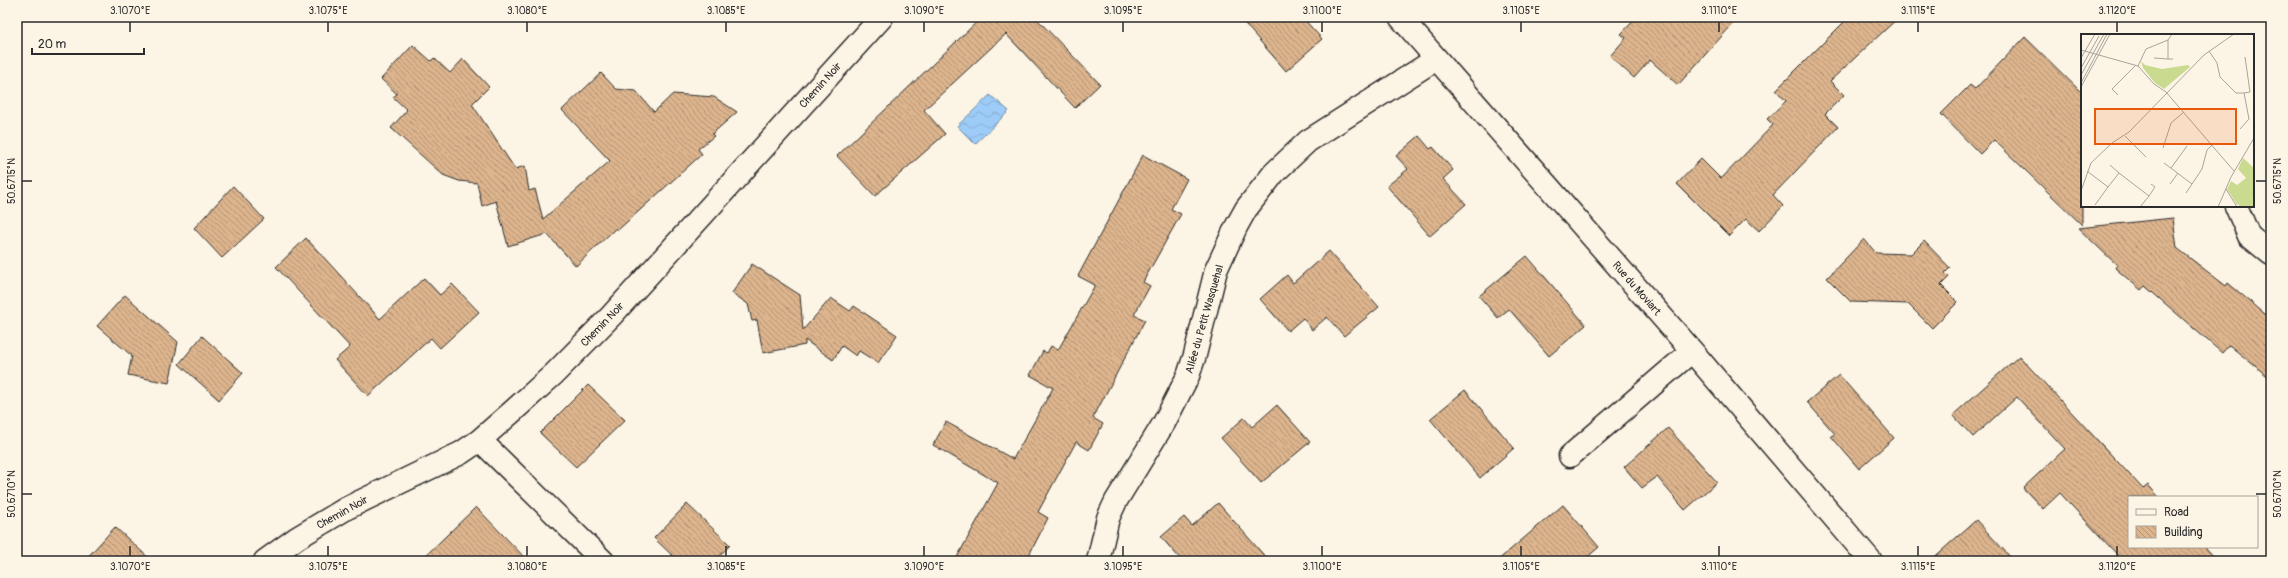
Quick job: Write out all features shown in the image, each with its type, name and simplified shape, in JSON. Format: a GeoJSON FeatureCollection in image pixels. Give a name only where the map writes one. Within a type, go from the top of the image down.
{"type":"FeatureCollection","features":[{"type":"Feature","properties":{"kind":"street","name":"Chemin Noir"},"geometry":{"type":"LineString","coordinates":[[265,561],[297,538],[347,508],[445,462],[480,440],[554,374],[611,316],[882,17]]}},
{"type":"Feature","properties":{"kind":"street","name":"Rue du Moviart"},"geometry":{"type":"LineString","coordinates":[[1400,17],[1692,351],[1871,561]]}},
{"type":"Feature","properties":{"kind":"street","name":"Allée du Petit Wasquehal"},"geometry":{"type":"LineString","coordinates":[[1098,561],[1106,526],[1116,501],[1164,423],[1188,376],[1196,355],[1216,270],[1236,227],[1250,204],[1274,173],[1308,141],[1436,59]]}},
{"type":"Feature","properties":{"kind":"street"},"geometry":{"type":"LineString","coordinates":[[2236,207],[2250,236],[2271,254]]}},
{"type":"Feature","properties":{"kind":"street"},"geometry":{"type":"LineString","coordinates":[[1570,456],[1692,351]]}},
{"type":"Feature","properties":{"kind":"street"},"geometry":{"type":"LineString","coordinates":[[480,440],[603,561]]}},
{"type":"Feature","properties":{"kind":"water"},"geometry":{"type":"Polygon","coordinates":[[[990,95],[1009,111],[975,144],[957,126],[990,95]]]}},
{"type":"Feature","properties":{"kind":"building"},"geometry":{"type":"Polygon","coordinates":[[[982,17],[1035,17],[1100,84],[1075,108],[1006,34],[924,110],[945,134],[875,196],[837,156],[982,17]]]}},
{"type":"Feature","properties":{"kind":"building"},"geometry":{"type":"Polygon","coordinates":[[[1239,17],[1302,17],[1322,39],[1286,71],[1239,17]]]}},
{"type":"Feature","properties":{"kind":"building"},"geometry":{"type":"Polygon","coordinates":[[[1637,17],[1739,17],[1678,85],[1650,60],[1634,78],[1610,56],[1626,38],[1621,34],[1637,17]]]}},
{"type":"Feature","properties":{"kind":"building"},"geometry":{"type":"Polygon","coordinates":[[[1849,17],[1899,17],[1830,81],[1844,95],[1825,114],[1838,127],[1773,195],[1783,206],[1759,231],[1746,219],[1729,236],[1677,184],[1701,159],[1721,179],[1773,125],[1767,119],[1786,101],[1776,90],[1849,17]]]}},
{"type":"Feature","properties":{"kind":"building"},"geometry":{"type":"Polygon","coordinates":[[[2025,37],[2081,92],[2082,225],[1994,140],[1980,154],[1941,114],[1970,85],[1975,89],[2025,37]]]}},
{"type":"Feature","properties":{"kind":"building"},"geometry":{"type":"Polygon","coordinates":[[[413,45],[431,61],[434,58],[450,73],[463,59],[489,87],[472,104],[515,169],[525,166],[529,191],[535,189],[543,219],[610,161],[562,110],[601,73],[616,89],[636,91],[654,112],[673,94],[714,97],[737,112],[712,134],[714,136],[698,149],[702,154],[618,230],[616,228],[576,266],[547,234],[508,246],[496,201],[482,206],[477,183],[459,181],[443,175],[391,128],[407,110],[393,97],[397,94],[381,79],[413,45]]]}},
{"type":"Feature","properties":{"kind":"building"},"geometry":{"type":"Polygon","coordinates":[[[1419,136],[1430,149],[1433,147],[1453,170],[1443,179],[1466,204],[1430,236],[1387,186],[1408,169],[1396,156],[1419,136]]]}},
{"type":"Feature","properties":{"kind":"building"},"geometry":{"type":"Polygon","coordinates":[[[1143,155],[1187,179],[1171,209],[1181,214],[1143,282],[1150,286],[1134,315],[1145,320],[1093,418],[1103,424],[1089,450],[1076,442],[1038,512],[1048,518],[1026,561],[955,561],[998,483],[933,445],[946,422],[1013,459],[1053,388],[1030,375],[1043,351],[1047,353],[1051,346],[1058,350],[1095,285],[1078,276],[1143,155]]]}},
{"type":"Feature","properties":{"kind":"building"},"geometry":{"type":"Polygon","coordinates":[[[233,186],[264,219],[222,258],[194,228],[233,186]]]}},
{"type":"Feature","properties":{"kind":"building"},"geometry":{"type":"Polygon","coordinates":[[[2173,218],[2177,248],[2226,286],[2228,283],[2271,319],[2271,379],[2229,345],[2222,353],[2145,286],[2141,290],[2115,268],[2117,265],[2078,228],[2173,218]]]}},
{"type":"Feature","properties":{"kind":"building"},"geometry":{"type":"Polygon","coordinates":[[[306,238],[380,319],[424,278],[440,295],[452,284],[479,312],[440,348],[431,338],[368,396],[335,360],[350,347],[276,267],[306,238]]]}},
{"type":"Feature","properties":{"kind":"building"},"geometry":{"type":"Polygon","coordinates":[[[1864,239],[1876,253],[1911,254],[1924,241],[1950,268],[1945,273],[1949,277],[1941,285],[1958,302],[1932,328],[1908,304],[1851,302],[1827,278],[1864,239]]]}},
{"type":"Feature","properties":{"kind":"building"},"geometry":{"type":"Polygon","coordinates":[[[1329,251],[1379,307],[1344,336],[1327,317],[1312,330],[1303,318],[1288,331],[1260,299],[1287,275],[1293,283],[1329,251]]]}},
{"type":"Feature","properties":{"kind":"building"},"geometry":{"type":"Polygon","coordinates":[[[1527,256],[1586,325],[1549,356],[1509,309],[1498,318],[1479,296],[1527,256]]]}},
{"type":"Feature","properties":{"kind":"building"},"geometry":{"type":"Polygon","coordinates":[[[752,264],[800,295],[803,330],[831,298],[850,311],[854,306],[897,335],[878,363],[859,351],[856,356],[842,346],[833,360],[805,340],[805,345],[763,353],[757,320],[752,321],[748,304],[732,293],[752,264]]]}},
{"type":"Feature","properties":{"kind":"building"},"geometry":{"type":"Polygon","coordinates":[[[125,295],[178,342],[169,383],[128,375],[132,356],[97,326],[125,295]]]}},
{"type":"Feature","properties":{"kind":"building"},"geometry":{"type":"Polygon","coordinates":[[[202,336],[243,373],[219,400],[179,364],[202,336]]]}},
{"type":"Feature","properties":{"kind":"building"},"geometry":{"type":"Polygon","coordinates":[[[2019,356],[2143,489],[2148,485],[2158,496],[2128,496],[2128,548],[2206,548],[2218,561],[2123,561],[2060,493],[2043,509],[2023,488],[2065,449],[2017,397],[1973,437],[1953,415],[2019,356]]]}},
{"type":"Feature","properties":{"kind":"building"},"geometry":{"type":"Polygon","coordinates":[[[1839,375],[1894,438],[1859,469],[1831,436],[1835,434],[1807,402],[1839,375]]]}},
{"type":"Feature","properties":{"kind":"building"},"geometry":{"type":"Polygon","coordinates":[[[588,385],[625,420],[576,467],[540,433],[588,385]]]}},
{"type":"Feature","properties":{"kind":"building"},"geometry":{"type":"Polygon","coordinates":[[[1465,390],[1514,448],[1480,478],[1430,419],[1465,390]]]}},
{"type":"Feature","properties":{"kind":"building"},"geometry":{"type":"Polygon","coordinates":[[[1277,405],[1310,442],[1261,483],[1221,438],[1244,418],[1252,427],[1277,405]]]}},
{"type":"Feature","properties":{"kind":"building"},"geometry":{"type":"Polygon","coordinates":[[[1668,428],[1717,482],[1685,510],[1657,477],[1642,488],[1624,467],[1668,428]]]}},
{"type":"Feature","properties":{"kind":"building"},"geometry":{"type":"Polygon","coordinates":[[[1218,503],[1269,561],[1182,561],[1161,537],[1184,517],[1192,526],[1218,503]]]}},
{"type":"Feature","properties":{"kind":"building"},"geometry":{"type":"Polygon","coordinates":[[[687,504],[730,545],[715,561],[678,561],[654,538],[687,504]]]}},
{"type":"Feature","properties":{"kind":"building"},"geometry":{"type":"Polygon","coordinates":[[[1563,505],[1599,547],[1583,561],[1497,561],[1563,505]]]}},
{"type":"Feature","properties":{"kind":"building"},"geometry":{"type":"Polygon","coordinates":[[[476,507],[528,561],[420,561],[476,507]]]}},
{"type":"Feature","properties":{"kind":"building"},"geometry":{"type":"Polygon","coordinates":[[[1976,520],[2014,561],[1930,561],[1976,520]]]}},
{"type":"Feature","properties":{"kind":"building"},"geometry":{"type":"Polygon","coordinates":[[[115,527],[152,561],[84,561],[115,527]]]}}]}
